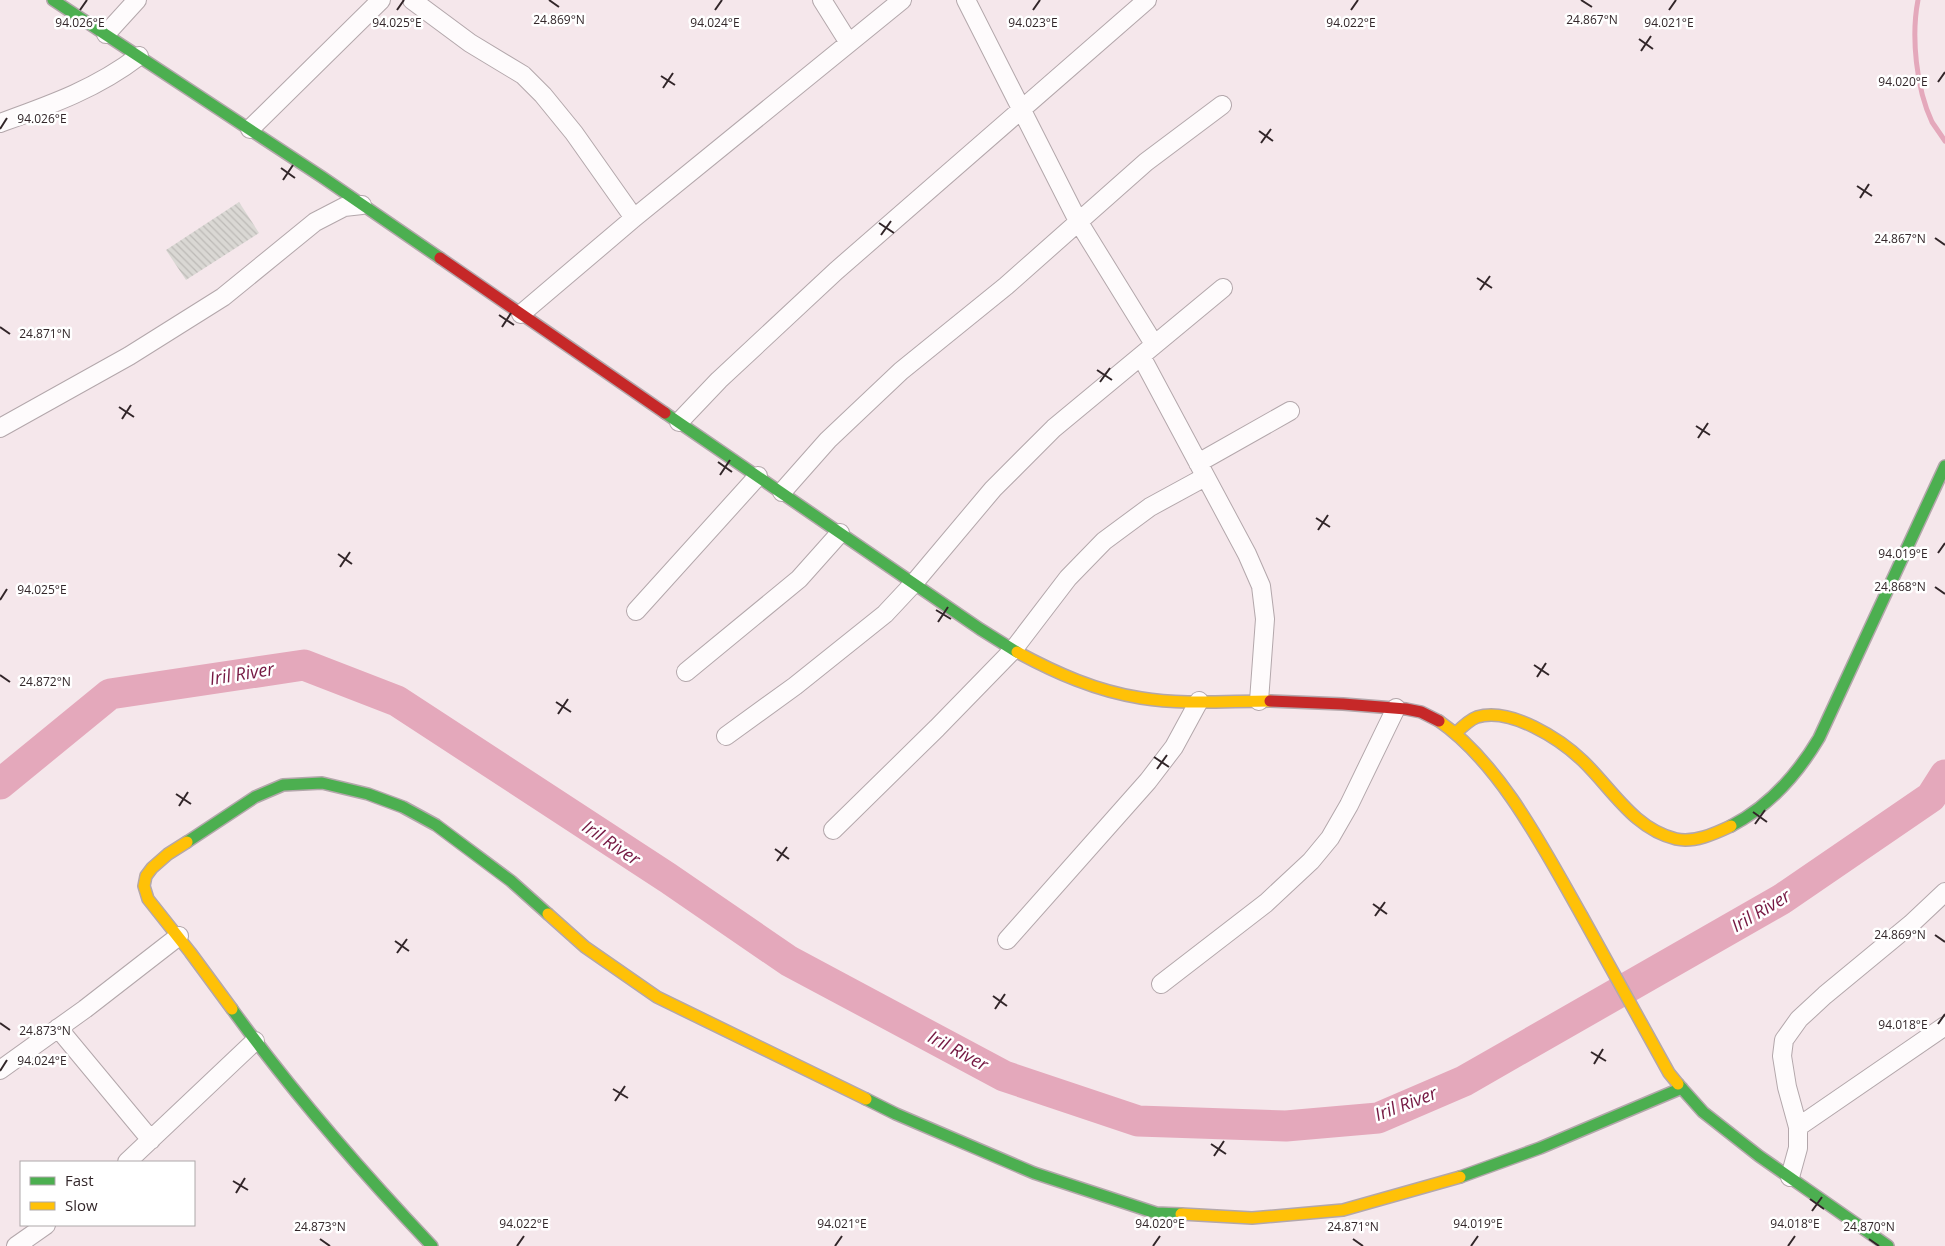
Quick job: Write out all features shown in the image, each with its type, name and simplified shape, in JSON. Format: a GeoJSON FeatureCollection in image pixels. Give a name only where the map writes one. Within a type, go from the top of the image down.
{"type":"FeatureCollection","features":[{"type":"Feature","properties":{"kind":"main road"},"geometry":{"type":"LineString","coordinates":[[53,0],[362,205],[1013,650],[1057,674],[1130,697],[1396,708],[1421,712],[1437,720],[1456,733],[1478,756],[1515,803],[1606,958],[1669,1073],[1703,1112],[1731,1135],[1888,1246]]}},
{"type":"Feature","properties":{"kind":"main road"},"geometry":{"type":"LineString","coordinates":[[1456,733],[1477,717],[1494,715],[1510,717],[1560,744],[1583,761],[1617,801],[1643,822],[1667,837],[1693,839],[1719,832],[1767,805],[1788,783],[1806,758],[1831,714],[1945,466]]}},
{"type":"Feature","properties":{"kind":"main road"},"geometry":{"type":"LineString","coordinates":[[432,1246],[310,1111],[255,1041],[204,968],[148,899],[144,886],[146,876],[168,854],[255,797],[283,785],[322,783],[368,794],[403,807],[436,825],[511,882],[585,947],[657,997],[896,1114],[1034,1173],[1156,1213],[1252,1218],[1343,1210],[1481,1170],[1540,1148],[1682,1088]]}},
{"type":"Feature","properties":{"kind":"street"},"geometry":{"type":"LineString","coordinates":[[106,34],[137,0]]}},
{"type":"Feature","properties":{"kind":"street"},"geometry":{"type":"LineString","coordinates":[[250,130],[381,0]]}},
{"type":"Feature","properties":{"kind":"street"},"geometry":{"type":"LineString","coordinates":[[412,0],[470,43],[523,75],[543,95],[574,133],[634,218]]}},
{"type":"Feature","properties":{"kind":"street"},"geometry":{"type":"LineString","coordinates":[[822,0],[849,43]]}},
{"type":"Feature","properties":{"kind":"street"},"geometry":{"type":"LineString","coordinates":[[521,314],[634,218],[902,0]]}},
{"type":"Feature","properties":{"kind":"street"},"geometry":{"type":"LineString","coordinates":[[966,0],[1078,221],[1154,344]]}},
{"type":"Feature","properties":{"kind":"street"},"geometry":{"type":"LineString","coordinates":[[680,422],[719,380],[836,271],[1146,0]]}},
{"type":"Feature","properties":{"kind":"street"},"geometry":{"type":"LineString","coordinates":[[0,123],[70,98],[112,76],[139,56]]}},
{"type":"Feature","properties":{"kind":"street"},"geometry":{"type":"LineString","coordinates":[[782,492],[828,440],[901,371],[1006,286],[1146,162],[1222,106]]}},
{"type":"Feature","properties":{"kind":"street"},"geometry":{"type":"LineString","coordinates":[[0,428],[129,356],[223,297],[315,222],[344,206],[362,205]]}},
{"type":"Feature","properties":{"kind":"street"},"geometry":{"type":"LineString","coordinates":[[726,736],[802,680],[885,614],[1006,476],[1054,428],[1223,288]]}},
{"type":"Feature","properties":{"kind":"street"},"geometry":{"type":"LineString","coordinates":[[1140,356],[1247,554],[1261,586],[1265,619],[1259,701]]}},
{"type":"Feature","properties":{"kind":"street"},"geometry":{"type":"LineString","coordinates":[[834,830],[1013,650],[1068,578],[1104,541],[1201,470],[1290,411]]}},
{"type":"Feature","properties":{"kind":"street"},"geometry":{"type":"LineString","coordinates":[[636,611],[758,476]]}},
{"type":"Feature","properties":{"kind":"street"},"geometry":{"type":"LineString","coordinates":[[686,672],[799,579],[840,533]]}},
{"type":"Feature","properties":{"kind":"street"},"geometry":{"type":"LineString","coordinates":[[1007,940],[1148,780],[1174,747],[1199,701]]}},
{"type":"Feature","properties":{"kind":"street"},"geometry":{"type":"LineString","coordinates":[[1161,984],[1266,903],[1311,861],[1330,838],[1349,805],[1396,708]]}},
{"type":"Feature","properties":{"kind":"street"},"geometry":{"type":"LineString","coordinates":[[1790,1177],[1798,1148],[1798,1127],[1787,1087],[1782,1056],[1784,1040],[1799,1019],[1825,995],[1911,924],[1945,892]]}},
{"type":"Feature","properties":{"kind":"street"},"geometry":{"type":"LineString","coordinates":[[0,1070],[179,936]]}},
{"type":"Feature","properties":{"kind":"street"},"geometry":{"type":"LineString","coordinates":[[1798,1127],[1945,1026]]}},
{"type":"Feature","properties":{"kind":"street"},"geometry":{"type":"LineString","coordinates":[[58,1028],[151,1140]]}},
{"type":"Feature","properties":{"kind":"street"},"geometry":{"type":"LineString","coordinates":[[128,1161],[255,1041]]}},
{"type":"Feature","properties":{"kind":"street"},"geometry":{"type":"LineString","coordinates":[[16,1246],[45,1226]]}},
{"type":"Feature","properties":{"kind":"street"},"geometry":{"type":"LineString","coordinates":[[1859,1246],[1873,1235]]}},
{"type":"Feature","properties":{"kind":"building"},"geometry":{"type":"Polygon","coordinates":[[[239,202],[259,233],[186,280],[166,250],[239,202]]]}},
{"type":"Feature","properties":{"kind":"waterway"},"geometry":{"type":"LineString","coordinates":[[1918,0],[1915,45],[1922,94],[1932,122],[1945,141]]}},
{"type":"Feature","properties":{"kind":"waterway","name":"Iril River"},"geometry":{"type":"LineString","coordinates":[[0,784],[110,694],[304,665],[397,701],[668,878],[789,961],[1004,1076],[1138,1121],[1286,1126],[1378,1118],[1464,1081],[1782,899],[1931,797],[1945,775]]}},
{"type":"Feature","properties":{"kind":"traffic: fast"},"geometry":{"type":"LineString","coordinates":[[53,0],[322,177],[440,258]]}},
{"type":"Feature","properties":{"kind":"traffic: fast"},"geometry":{"type":"LineString","coordinates":[[665,413],[980,629],[1017,652]]}},
{"type":"Feature","properties":{"kind":"traffic: fast"},"geometry":{"type":"LineString","coordinates":[[1731,826],[1770,799],[1792,777],[1811,752],[1945,466]]}},
{"type":"Feature","properties":{"kind":"traffic: fast"},"geometry":{"type":"LineString","coordinates":[[187,842],[255,797],[283,785],[322,783],[368,794],[403,807],[436,825],[511,881],[548,914]]}},
{"type":"Feature","properties":{"kind":"traffic: fast"},"geometry":{"type":"LineString","coordinates":[[232,1009],[328,1131],[432,1246]]}},
{"type":"Feature","properties":{"kind":"traffic: fast"},"geometry":{"type":"LineString","coordinates":[[1678,1084],[1703,1112],[1759,1156],[1888,1246]]}},
{"type":"Feature","properties":{"kind":"traffic: fast"},"geometry":{"type":"LineString","coordinates":[[1460,1177],[1540,1148],[1682,1088]]}},
{"type":"Feature","properties":{"kind":"traffic: fast"},"geometry":{"type":"LineString","coordinates":[[866,1099],[896,1114],[1034,1173],[1156,1213],[1181,1214]]}},
{"type":"Feature","properties":{"kind":"traffic: slow"},"geometry":{"type":"LineString","coordinates":[[1017,652],[1077,680],[1124,695],[1173,701],[1270,701]]}},
{"type":"Feature","properties":{"kind":"traffic: slow"},"geometry":{"type":"LineString","coordinates":[[1456,733],[1477,717],[1490,715],[1519,721],[1562,743],[1594,772],[1625,807],[1648,827],[1661,834],[1676,839],[1690,840],[1711,835],[1731,826]]}},
{"type":"Feature","properties":{"kind":"traffic: slow"},"geometry":{"type":"LineString","coordinates":[[1439,721],[1482,760],[1520,810],[1553,864],[1669,1073],[1678,1084]]}},
{"type":"Feature","properties":{"kind":"traffic: slow"},"geometry":{"type":"LineString","coordinates":[[187,842],[168,854],[152,868],[146,876],[144,886],[148,899],[232,1009]]}},
{"type":"Feature","properties":{"kind":"traffic: slow"},"geometry":{"type":"LineString","coordinates":[[548,914],[585,947],[657,997],[866,1099]]}},
{"type":"Feature","properties":{"kind":"traffic: slow"},"geometry":{"type":"LineString","coordinates":[[1181,1214],[1252,1218],[1343,1210],[1460,1177]]}},
{"type":"Feature","properties":{"kind":"traffic: jam"},"geometry":{"type":"LineString","coordinates":[[440,258],[665,413]]}},
{"type":"Feature","properties":{"kind":"traffic: jam"},"geometry":{"type":"LineString","coordinates":[[1270,701],[1406,709],[1421,712],[1439,721]]}}]}
